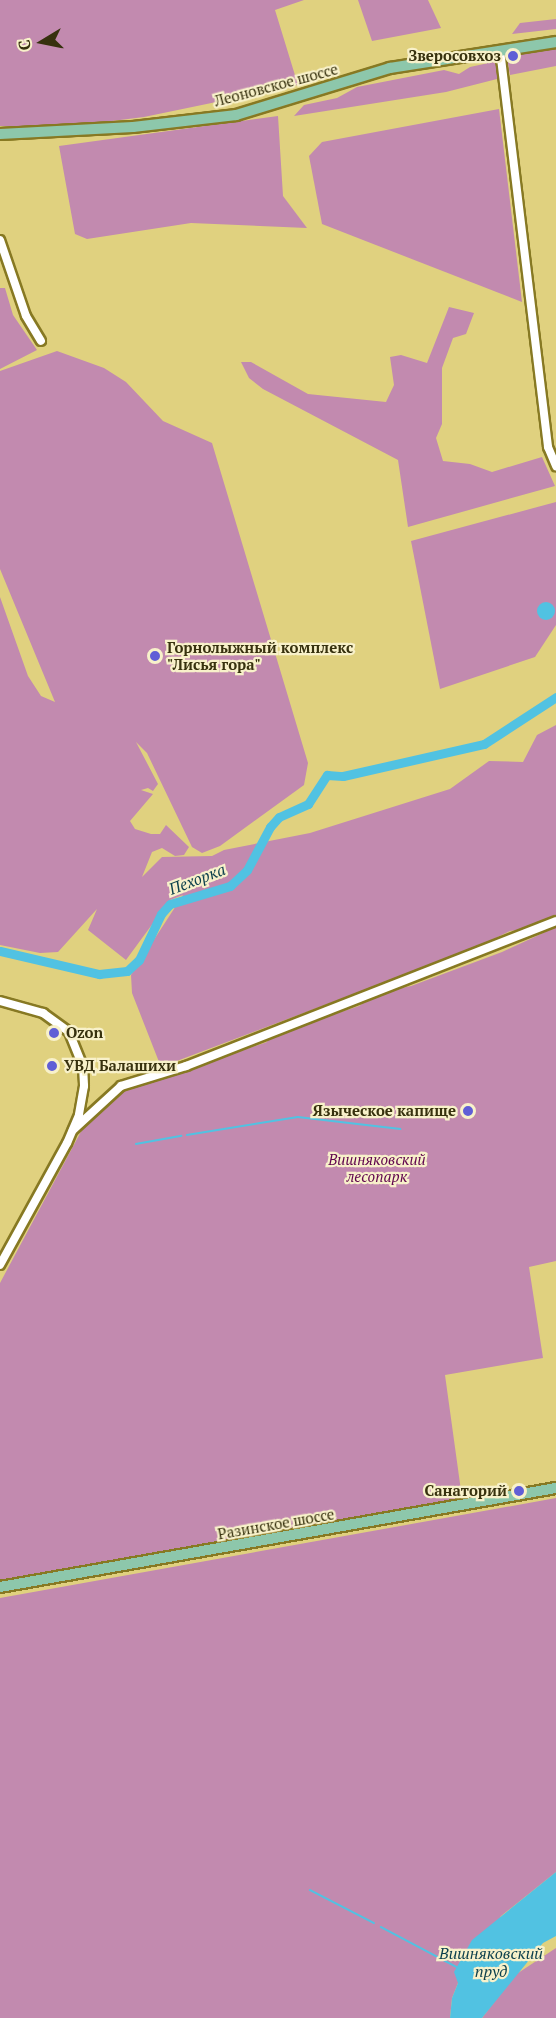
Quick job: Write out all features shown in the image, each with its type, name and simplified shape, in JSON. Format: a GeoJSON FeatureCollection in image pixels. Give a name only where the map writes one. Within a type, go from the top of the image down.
{"type":"FeatureCollection","features":[{"type":"Feature","properties":{"kind":"main road","name":"Леоновское шоссе"},"geometry":{"type":"LineString","coordinates":[[0,134],[133,127],[236,115],[390,68],[556,42]]}},
{"type":"Feature","properties":{"kind":"main road","name":"Разинское шоссе"},"geometry":{"type":"LineString","coordinates":[[0,1587],[556,1488]]}},
{"type":"Feature","properties":{"kind":"street"},"geometry":{"type":"LineString","coordinates":[[500,50],[548,447],[556,466]]}},
{"type":"Feature","properties":{"kind":"street"},"geometry":{"type":"LineString","coordinates":[[0,240],[26,316],[41,341]]}},
{"type":"Feature","properties":{"kind":"street"},"geometry":{"type":"LineString","coordinates":[[73,1130],[121,1086],[186,1066],[556,921]]}},
{"type":"Feature","properties":{"kind":"street"},"geometry":{"type":"LineString","coordinates":[[0,1001],[43,1013],[72,1035],[83,1066],[84,1085],[73,1130],[0,1265]]}},
{"type":"Feature","properties":{"kind":"green space"},"geometry":{"type":"Polygon","coordinates":[[[0,0],[304,0],[275,10],[298,85],[144,117],[64,127],[0,126],[0,0]]]}},
{"type":"Feature","properties":{"kind":"green space"},"geometry":{"type":"Polygon","coordinates":[[[358,0],[428,0],[441,28],[372,41],[358,0]]]}},
{"type":"Feature","properties":{"kind":"green space"},"geometry":{"type":"Polygon","coordinates":[[[556,19],[556,29],[512,34],[520,23],[556,19]]]}},
{"type":"Feature","properties":{"kind":"green space"},"geometry":{"type":"Polygon","coordinates":[[[556,46],[556,66],[510,75],[506,52],[556,46]]]}},
{"type":"Feature","properties":{"kind":"green space"},"geometry":{"type":"Polygon","coordinates":[[[493,62],[497,65],[497,79],[446,92],[294,116],[304,105],[337,98],[357,87],[444,70],[459,74],[470,67],[493,62]]]}},
{"type":"Feature","properties":{"kind":"green space"},"geometry":{"type":"Polygon","coordinates":[[[499,109],[522,302],[322,224],[309,156],[322,142],[499,109]]]}},
{"type":"Feature","properties":{"kind":"green space"},"geometry":{"type":"Polygon","coordinates":[[[278,116],[283,196],[307,228],[191,223],[87,239],[75,234],[59,146],[278,116]]]}},
{"type":"Feature","properties":{"kind":"green space"},"geometry":{"type":"Polygon","coordinates":[[[0,288],[5,288],[13,315],[37,350],[0,369],[0,288]]]}},
{"type":"Feature","properties":{"kind":"green space"},"geometry":{"type":"Polygon","coordinates":[[[449,307],[474,313],[466,334],[453,338],[442,368],[442,424],[436,438],[443,461],[470,464],[492,472],[542,457],[555,486],[408,527],[398,460],[263,389],[249,378],[241,362],[251,362],[308,394],[386,402],[394,385],[390,357],[401,355],[427,363],[449,307]]]}},
{"type":"Feature","properties":{"kind":"green space"},"geometry":{"type":"Polygon","coordinates":[[[57,351],[104,368],[126,382],[163,421],[212,443],[308,763],[304,785],[220,846],[202,853],[192,847],[147,753],[136,742],[158,784],[153,791],[148,788],[141,790],[153,794],[130,821],[135,829],[151,834],[160,834],[166,825],[189,847],[184,855],[175,856],[162,848],[152,852],[142,877],[162,857],[212,856],[224,850],[310,833],[450,789],[489,761],[523,762],[537,735],[556,725],[556,918],[534,928],[510,931],[473,949],[161,1067],[132,993],[131,975],[183,895],[170,900],[126,960],[88,930],[97,909],[58,952],[40,953],[0,945],[0,597],[28,676],[41,696],[55,702],[0,569],[0,371],[57,351]]]}},
{"type":"Feature","properties":{"kind":"green space"},"geometry":{"type":"Polygon","coordinates":[[[556,502],[556,625],[535,657],[440,689],[411,541],[556,502]]]}},
{"type":"Feature","properties":{"kind":"green space","name":"Вишняковский лесопарк"},"geometry":{"type":"Polygon","coordinates":[[[556,927],[556,1261],[529,1267],[543,1358],[445,1375],[462,1498],[0,1580],[0,1283],[85,1124],[120,1093],[267,1042],[269,1036],[359,1006],[378,993],[411,986],[502,952],[556,927]]]}},
{"type":"Feature","properties":{"kind":"green space"},"geometry":{"type":"Polygon","coordinates":[[[556,1498],[556,1872],[501,1916],[458,1983],[452,1998],[450,2018],[0,2018],[0,1598],[556,1498]]]}},
{"type":"Feature","properties":{"kind":"green space"},"geometry":{"type":"Polygon","coordinates":[[[556,1948],[556,2018],[482,2018],[515,1975],[556,1948]]]}},
{"type":"Feature","properties":{"kind":"water"},"geometry":{"type":"Polygon","coordinates":[[[542,602],[550,602],[555,607],[553,618],[542,620],[537,615],[537,607],[542,602]]]}},
{"type":"Feature","properties":{"kind":"water","name":"Вишняковский пруд"},"geometry":{"type":"Polygon","coordinates":[[[556,1872],[556,1936],[543,1943],[482,2018],[450,2018],[452,1998],[458,1983],[454,1972],[472,1940],[556,1872]]]}},
{"type":"Feature","properties":{"kind":"waterway","name":"Пехорка"},"geometry":{"type":"LineString","coordinates":[[0,951],[99,974],[127,971],[139,960],[161,914],[170,904],[230,886],[247,870],[270,827],[279,817],[308,804],[327,775],[343,776],[484,744],[556,697]]}},
{"type":"Feature","properties":{"kind":"waterway"},"geometry":{"type":"LineString","coordinates":[[187,1135],[298,1117],[400,1129]]}},
{"type":"Feature","properties":{"kind":"waterway"},"geometry":{"type":"LineString","coordinates":[[136,1144],[181,1136]]}},
{"type":"Feature","properties":{"kind":"waterway"},"geometry":{"type":"LineString","coordinates":[[310,1890],[374,1923]]}},
{"type":"Feature","properties":{"kind":"waterway"},"geometry":{"type":"LineString","coordinates":[[381,1927],[457,1967]]}},
{"type":"Feature","properties":{"kind":"place","name":"Зверосовхоз"},"geometry":{"type":"Point","coordinates":[513,56]}},
{"type":"Feature","properties":{"kind":"place","name":"Горнолыжный комплекс \"Лисья гора\""},"geometry":{"type":"Point","coordinates":[155,656]}},
{"type":"Feature","properties":{"kind":"place","name":"Ozon"},"geometry":{"type":"Point","coordinates":[54,1033]}},
{"type":"Feature","properties":{"kind":"place","name":"УВД Балашихи"},"geometry":{"type":"Point","coordinates":[52,1066]}},
{"type":"Feature","properties":{"kind":"place","name":"Языческое капище"},"geometry":{"type":"Point","coordinates":[468,1111]}},
{"type":"Feature","properties":{"kind":"place","name":"Санаторий"},"geometry":{"type":"Point","coordinates":[519,1491]}}]}
